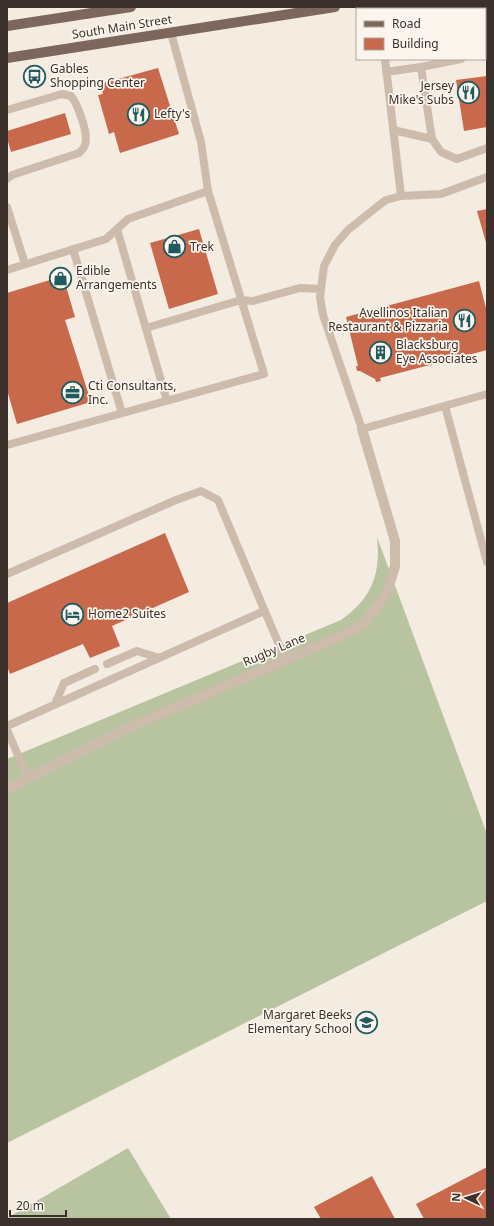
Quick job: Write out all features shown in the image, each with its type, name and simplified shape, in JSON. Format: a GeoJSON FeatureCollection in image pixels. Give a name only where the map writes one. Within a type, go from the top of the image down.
{"type":"FeatureCollection","features":[{"type":"Feature","properties":{"kind":"main road","name":"South Main Street"},"geometry":{"type":"LineString","coordinates":[[7,26],[132,7]]}},
{"type":"Feature","properties":{"kind":"main road","name":"South Main Street"},"geometry":{"type":"LineString","coordinates":[[7,58],[335,7]]}},
{"type":"Feature","properties":{"kind":"street","name":"Rugby Lane"},"geometry":{"type":"LineString","coordinates":[[7,789],[126,729],[348,633],[365,622],[387,593],[395,566],[395,541],[362,429]]}},
{"type":"Feature","properties":{"kind":"lane"},"geometry":{"type":"LineString","coordinates":[[7,445],[264,374],[208,191],[201,142],[171,33]]}},
{"type":"Feature","properties":{"kind":"lane"},"geometry":{"type":"LineString","coordinates":[[385,60],[401,196]]}},
{"type":"Feature","properties":{"kind":"lane"},"geometry":{"type":"LineString","coordinates":[[386,72],[456,60]]}},
{"type":"Feature","properties":{"kind":"lane"},"geometry":{"type":"LineString","coordinates":[[421,67],[432,139],[441,152],[458,159],[487,148]]}},
{"type":"Feature","properties":{"kind":"lane"},"geometry":{"type":"LineString","coordinates":[[7,110],[62,94],[71,96],[76,102],[86,135],[85,145],[79,153],[7,179]]}},
{"type":"Feature","properties":{"kind":"lane"},"geometry":{"type":"LineString","coordinates":[[393,130],[432,139]]}},
{"type":"Feature","properties":{"kind":"lane"},"geometry":{"type":"LineString","coordinates":[[487,177],[441,194],[401,196],[386,200],[348,230],[335,245],[324,266],[320,297],[323,315],[362,429],[487,394]]}},
{"type":"Feature","properties":{"kind":"lane"},"geometry":{"type":"LineString","coordinates":[[7,270],[106,239],[128,219],[208,191]]}},
{"type":"Feature","properties":{"kind":"lane"},"geometry":{"type":"LineString","coordinates":[[7,207],[24,264]]}},
{"type":"Feature","properties":{"kind":"lane"},"geometry":{"type":"LineString","coordinates":[[117,229],[167,401]]}},
{"type":"Feature","properties":{"kind":"lane"},"geometry":{"type":"LineString","coordinates":[[73,249],[122,414]]}},
{"type":"Feature","properties":{"kind":"lane"},"geometry":{"type":"LineString","coordinates":[[146,328],[241,300],[252,300],[300,288],[321,290]]}},
{"type":"Feature","properties":{"kind":"lane"},"geometry":{"type":"LineString","coordinates":[[445,406],[487,562]]}},
{"type":"Feature","properties":{"kind":"lane"},"geometry":{"type":"LineString","coordinates":[[7,574],[176,500],[201,491],[218,500],[285,659]]}},
{"type":"Feature","properties":{"kind":"lane"},"geometry":{"type":"LineString","coordinates":[[7,726],[264,610]]}},
{"type":"Feature","properties":{"kind":"lane"},"geometry":{"type":"LineString","coordinates":[[107,664],[137,651],[159,658]]}},
{"type":"Feature","properties":{"kind":"lane"},"geometry":{"type":"LineString","coordinates":[[55,704],[64,683],[95,669]]}},
{"type":"Feature","properties":{"kind":"lane"},"geometry":{"type":"LineString","coordinates":[[7,730],[28,778]]}},
{"type":"Feature","properties":{"kind":"green space"},"geometry":{"type":"Polygon","coordinates":[[[377,537],[487,834],[487,901],[7,1143],[7,759],[341,620],[352,612],[360,603],[372,584],[376,574],[378,550],[377,537]]]}},
{"type":"Feature","properties":{"kind":"green space"},"geometry":{"type":"Polygon","coordinates":[[[128,1148],[171,1219],[7,1219],[7,1218],[128,1148]]]}},
{"type":"Feature","properties":{"kind":"building","name":"Lefty's"},"geometry":{"type":"Polygon","coordinates":[[[158,68],[179,134],[120,153],[114,132],[109,134],[98,95],[103,94],[100,84],[158,68]]]}},
{"type":"Feature","properties":{"kind":"building"},"geometry":{"type":"Polygon","coordinates":[[[487,76],[487,127],[464,131],[456,80],[487,76]]]}},
{"type":"Feature","properties":{"kind":"building"},"geometry":{"type":"Polygon","coordinates":[[[65,113],[71,134],[11,152],[7,138],[7,131],[65,113]]]}},
{"type":"Feature","properties":{"kind":"building"},"geometry":{"type":"Polygon","coordinates":[[[487,209],[487,246],[477,211],[487,209]]]}},
{"type":"Feature","properties":{"kind":"building"},"geometry":{"type":"Polygon","coordinates":[[[199,229],[218,294],[169,309],[150,243],[199,229]]]}},
{"type":"Feature","properties":{"kind":"building"},"geometry":{"type":"Polygon","coordinates":[[[63,276],[75,317],[65,320],[91,402],[17,424],[7,390],[7,293],[63,276]]]}},
{"type":"Feature","properties":{"kind":"building"},"geometry":{"type":"Polygon","coordinates":[[[479,281],[487,312],[487,350],[380,378],[381,381],[376,382],[375,379],[360,371],[357,371],[356,366],[358,366],[346,317],[479,281]]]}},
{"type":"Feature","properties":{"kind":"building","name":"Home2 Suites"},"geometry":{"type":"Polygon","coordinates":[[[165,533],[189,592],[112,626],[120,646],[90,658],[83,644],[10,674],[7,666],[7,603],[165,533]]]}},
{"type":"Feature","properties":{"kind":"building"},"geometry":{"type":"Polygon","coordinates":[[[487,1167],[487,1219],[424,1219],[416,1204],[487,1167]]]}},
{"type":"Feature","properties":{"kind":"building"},"geometry":{"type":"Polygon","coordinates":[[[372,1176],[395,1219],[321,1219],[314,1207],[372,1176]]]}},
{"type":"Feature","properties":{"kind":"place","name":"Gables Shopping Center"},"geometry":{"type":"Point","coordinates":[34,76]}},
{"type":"Feature","properties":{"kind":"place","name":"Jersey Mike's Subs"},"geometry":{"type":"Point","coordinates":[469,93]}},
{"type":"Feature","properties":{"kind":"place","name":"Lefty's"},"geometry":{"type":"Point","coordinates":[138,114]}},
{"type":"Feature","properties":{"kind":"place","name":"Trek"},"geometry":{"type":"Point","coordinates":[174,247]}},
{"type":"Feature","properties":{"kind":"place","name":"Edible Arrangements"},"geometry":{"type":"Point","coordinates":[60,278]}},
{"type":"Feature","properties":{"kind":"place","name":"Avellinos Italian Restaurant & Pizzaria"},"geometry":{"type":"Point","coordinates":[464,320]}},
{"type":"Feature","properties":{"kind":"place","name":"Blacksburg Eye Associates"},"geometry":{"type":"Point","coordinates":[381,352]}},
{"type":"Feature","properties":{"kind":"place","name":"Cti Consultants, Inc."},"geometry":{"type":"Point","coordinates":[73,393]}},
{"type":"Feature","properties":{"kind":"place","name":"Home2 Suites"},"geometry":{"type":"Point","coordinates":[72,614]}},
{"type":"Feature","properties":{"kind":"place","name":"Margaret Beeks Elementary School"},"geometry":{"type":"Point","coordinates":[367,1022]}}]}
